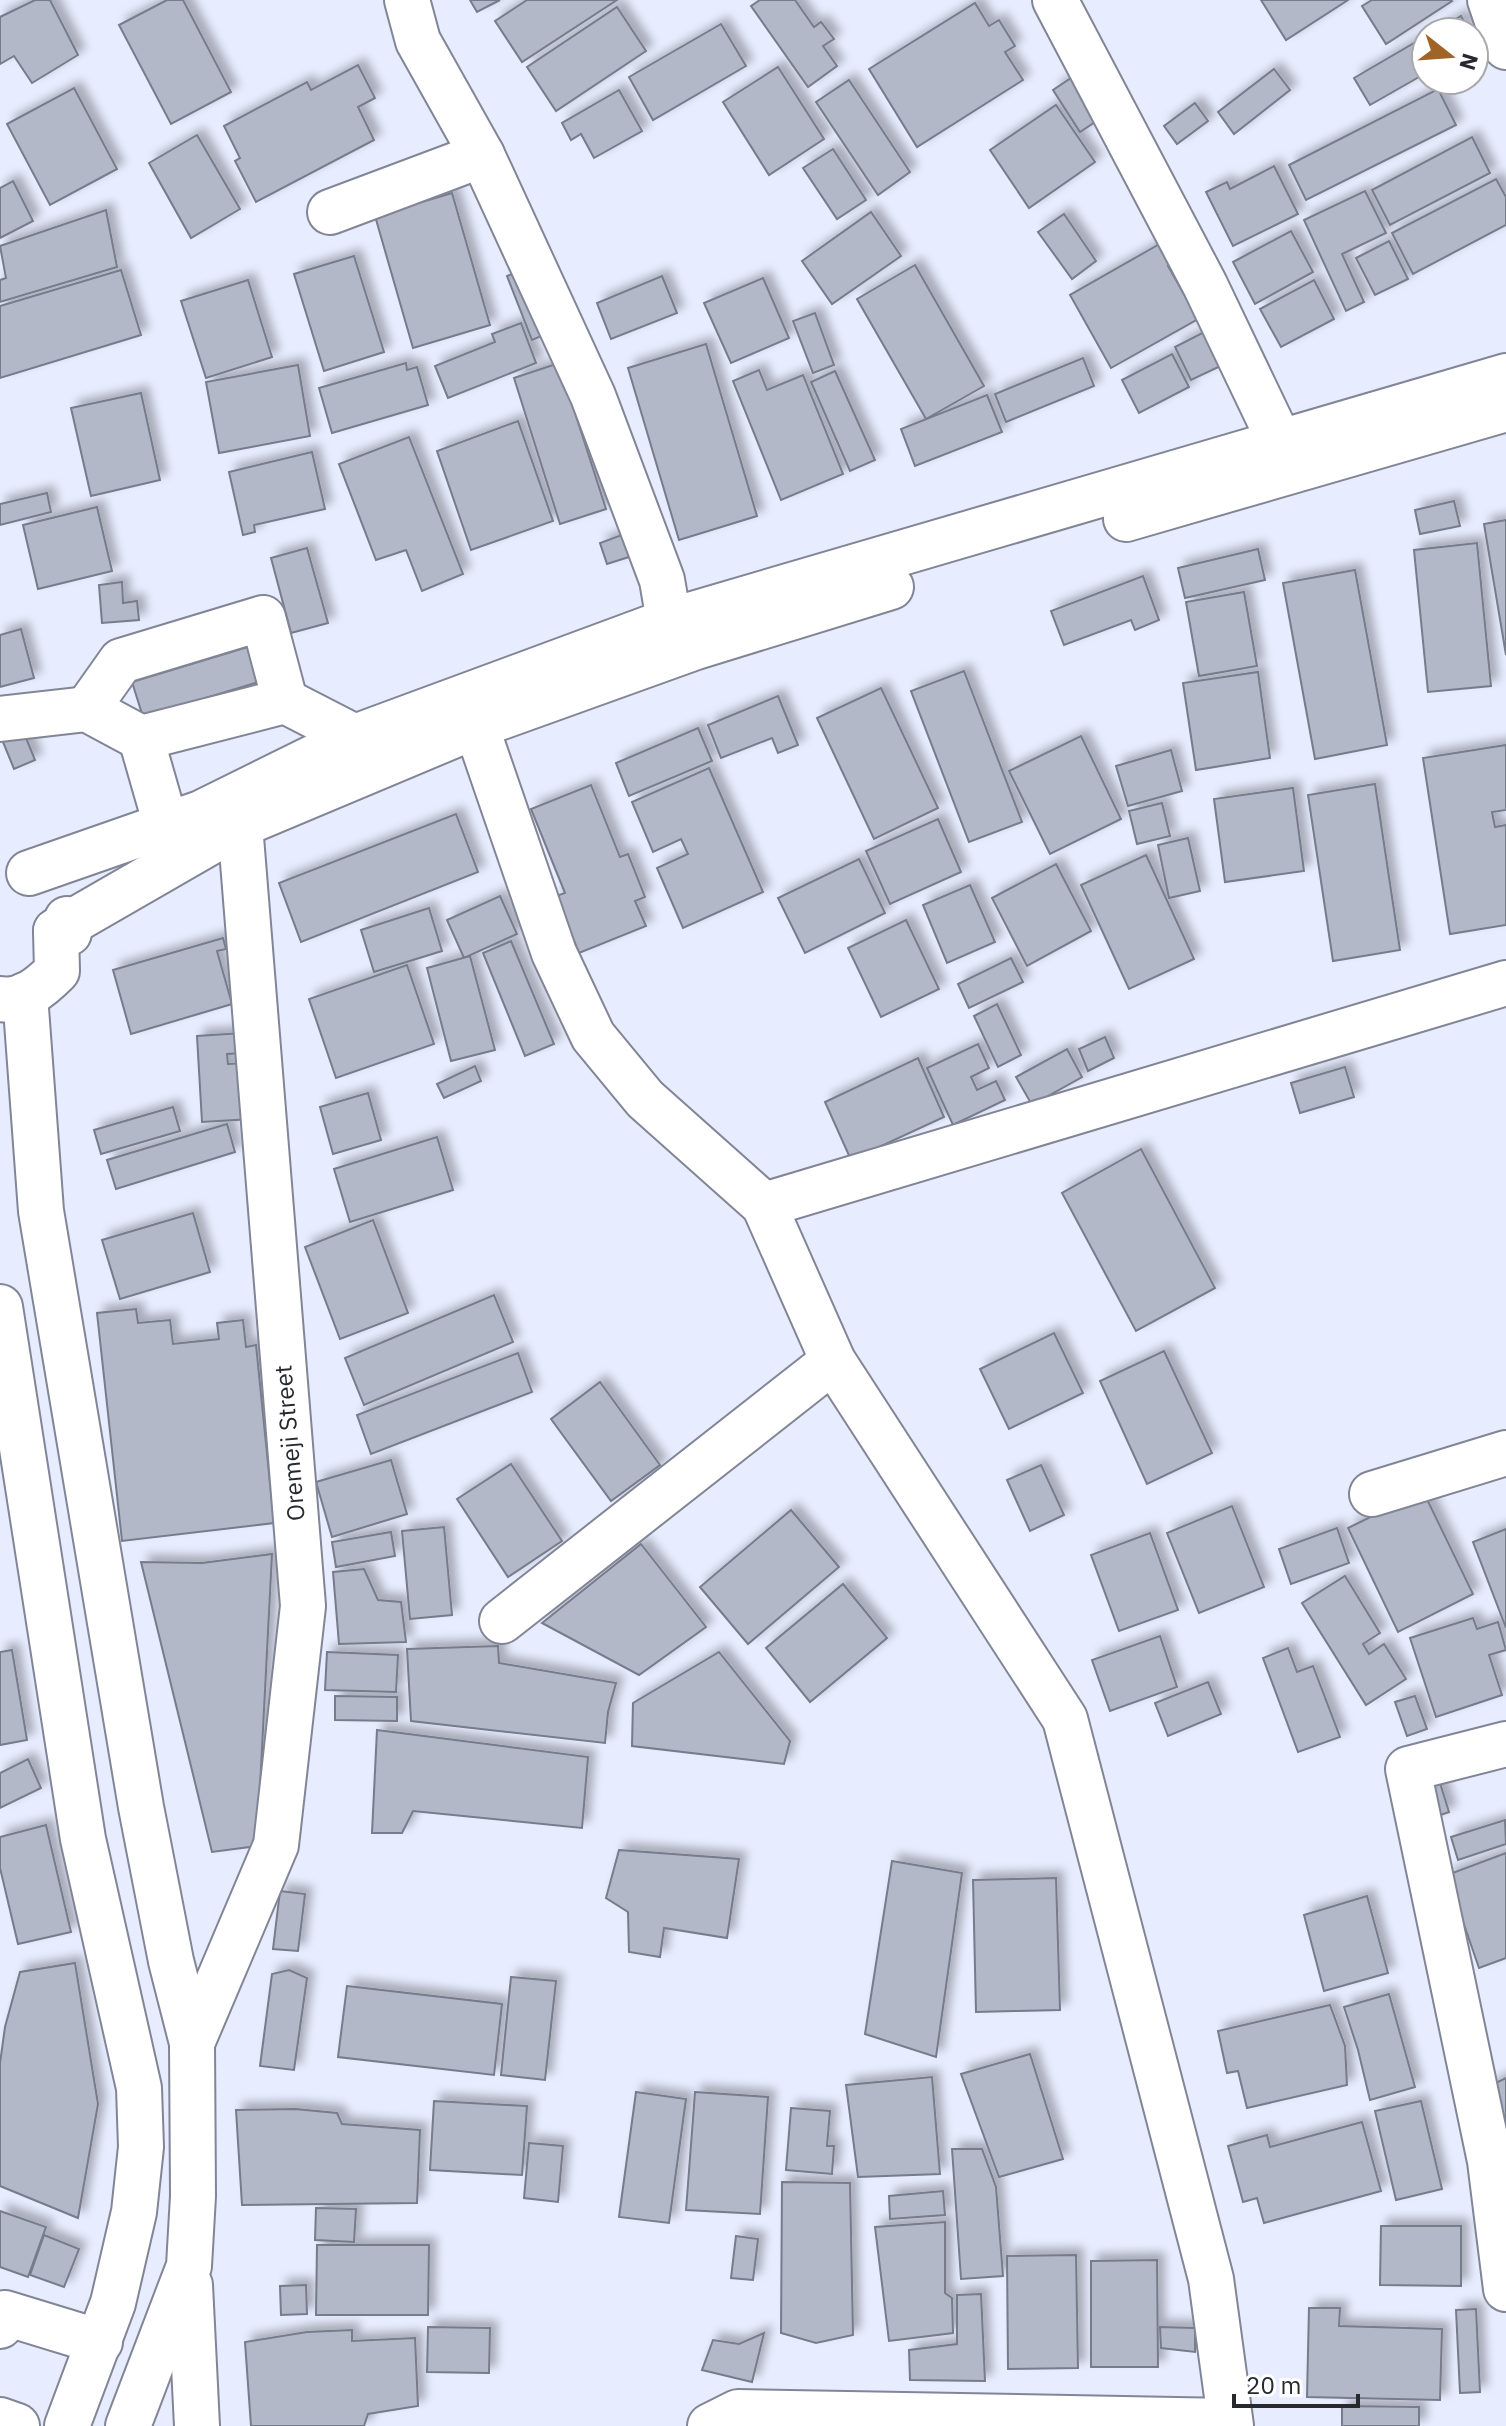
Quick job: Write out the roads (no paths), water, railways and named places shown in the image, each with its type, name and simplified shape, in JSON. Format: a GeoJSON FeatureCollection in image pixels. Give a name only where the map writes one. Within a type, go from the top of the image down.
{"type":"FeatureCollection","features":[{"type":"Feature","properties":{"kind":"street"},"geometry":{"type":"LineString","coordinates":[[407,0],[418,41],[482,155],[593,396],[662,580],[669,621]]}},
{"type":"Feature","properties":{"kind":"street"},"geometry":{"type":"LineString","coordinates":[[1055,0],[1205,285],[1280,442]]}},
{"type":"Feature","properties":{"kind":"street"},"geometry":{"type":"LineString","coordinates":[[1490,0],[1506,47]]}},
{"type":"Feature","properties":{"kind":"street"},"geometry":{"type":"LineString","coordinates":[[330,212],[482,155]]}},
{"type":"Feature","properties":{"kind":"street"},"geometry":{"type":"LineString","coordinates":[[14,871],[201,813],[355,737],[669,621],[1506,376]]}},
{"type":"Feature","properties":{"kind":"street"},"geometry":{"type":"LineString","coordinates":[[56,931],[240,825],[476,726],[726,638],[995,556],[1506,409]]}},
{"type":"Feature","properties":{"kind":"street"},"geometry":{"type":"LineString","coordinates":[[87,709],[121,661],[263,618],[285,701]]}},
{"type":"Feature","properties":{"kind":"street"},"geometry":{"type":"LineString","coordinates":[[0,719],[87,709],[141,738],[285,701],[355,737]]}},
{"type":"Feature","properties":{"kind":"street"},"geometry":{"type":"LineString","coordinates":[[476,726],[554,953],[593,1036],[645,1099],[764,1205],[833,1361],[1065,1719],[1211,2279],[1230,2423],[738,2412],[710,2426]]}},
{"type":"Feature","properties":{"kind":"street"},"geometry":{"type":"LineString","coordinates":[[141,738],[166,825]]}},
{"type":"Feature","properties":{"kind":"street","name":"Oremeji Street"},"geometry":{"type":"LineString","coordinates":[[192,2043],[276,1845],[303,1606],[240,825]]}},
{"type":"Feature","properties":{"kind":"street"},"geometry":{"type":"LineString","coordinates":[[14,871],[45,883],[58,896],[66,914],[69,933],[56,931]]}},
{"type":"Feature","properties":{"kind":"street"},"geometry":{"type":"LineString","coordinates":[[56,931],[57,971],[43,986],[13,997],[41,1211],[141,1807],[171,1961],[192,2043],[193,2196],[189,2266],[197,2426]]}},
{"type":"Feature","properties":{"kind":"street"},"geometry":{"type":"LineString","coordinates":[[764,1205],[1506,983]]}},
{"type":"Feature","properties":{"kind":"street"},"geometry":{"type":"LineString","coordinates":[[0,1307],[6,1382],[83,1839],[139,2088],[141,2147],[134,2212],[113,2303],[67,2426]]}},
{"type":"Feature","properties":{"kind":"street"},"geometry":{"type":"LineString","coordinates":[[502,1621],[833,1361]]}},
{"type":"Feature","properties":{"kind":"street"},"geometry":{"type":"LineString","coordinates":[[1372,1494],[1506,1453]]}},
{"type":"Feature","properties":{"kind":"street"},"geometry":{"type":"LineString","coordinates":[[1506,1744],[1408,1769],[1490,2161],[1506,2289]]}},
{"type":"Feature","properties":{"kind":"street"},"geometry":{"type":"LineString","coordinates":[[128,2426],[189,2266]]}},
{"type":"Feature","properties":{"kind":"street"},"geometry":{"type":"LineString","coordinates":[[0,2326],[5,2313],[100,2342]]}},
{"type":"Feature","properties":{"kind":"street"},"geometry":{"type":"LineString","coordinates":[[0,2420],[17,2426]]}}]}
